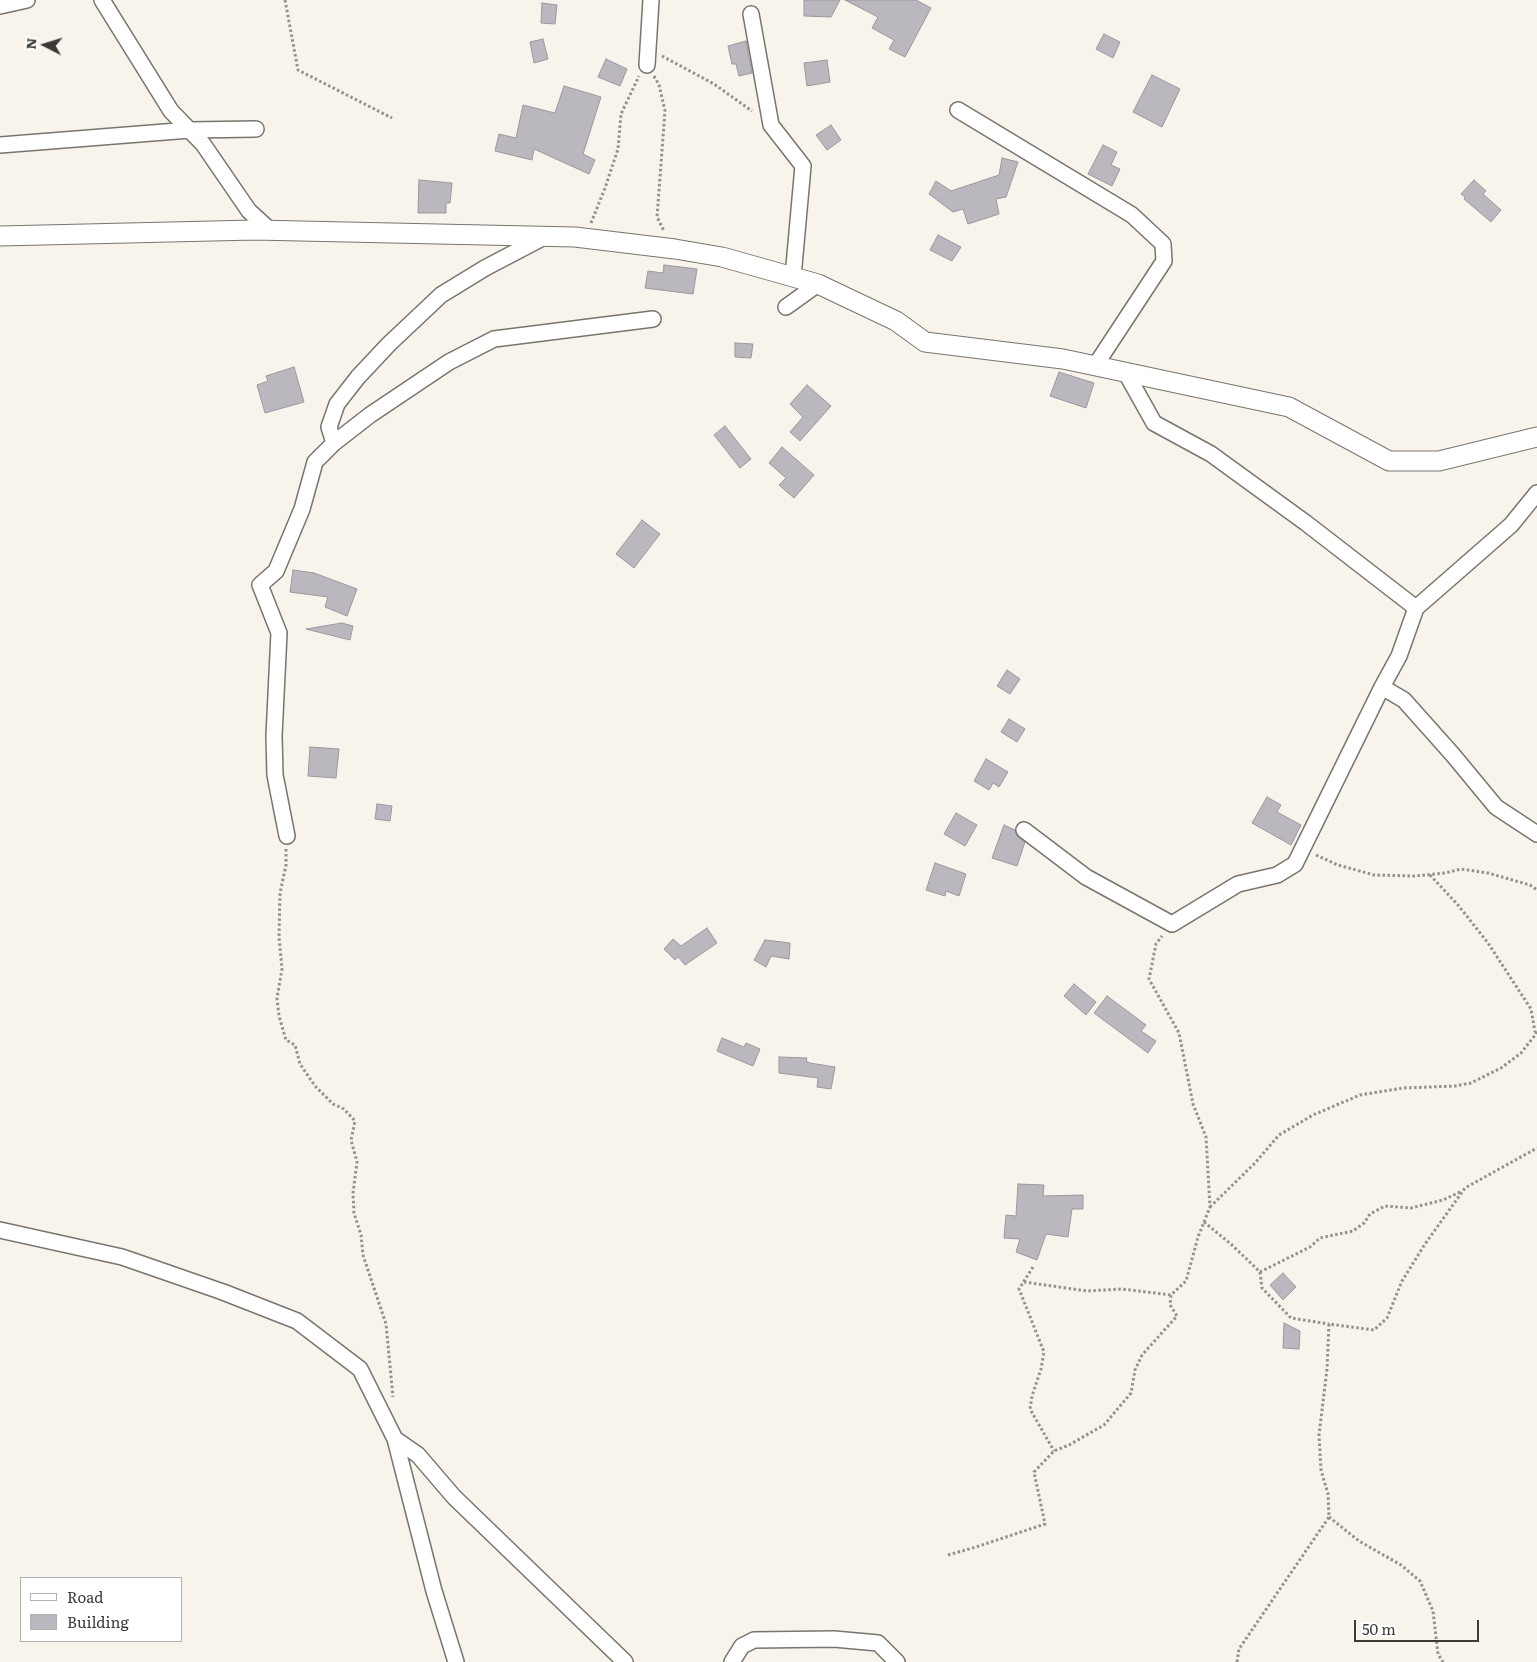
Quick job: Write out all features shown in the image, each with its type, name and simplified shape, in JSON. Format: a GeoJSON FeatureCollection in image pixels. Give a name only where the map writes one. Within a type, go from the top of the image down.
{"type":"FeatureCollection","features":[{"type":"Feature","properties":{"kind":"street"},"geometry":{"type":"LineString","coordinates":[[0,6],[27,0]]}},
{"type":"Feature","properties":{"kind":"street"},"geometry":{"type":"LineString","coordinates":[[102,0],[171,111],[203,144],[249,211],[271,231]]}},
{"type":"Feature","properties":{"kind":"street"},"geometry":{"type":"LineString","coordinates":[[647,65],[651,0]]}},
{"type":"Feature","properties":{"kind":"street"},"geometry":{"type":"LineString","coordinates":[[751,14],[771,124],[803,166],[793,277]]}},
{"type":"Feature","properties":{"kind":"street"},"geometry":{"type":"LineString","coordinates":[[958,110],[1132,216],[1163,244],[1164,261],[1095,366]]}},
{"type":"Feature","properties":{"kind":"street"},"geometry":{"type":"LineString","coordinates":[[0,145],[190,130],[256,129]]}},
{"type":"Feature","properties":{"kind":"street"},"geometry":{"type":"LineString","coordinates":[[0,236],[130,232],[271,231],[546,236],[575,237],[674,249],[722,257],[818,284],[896,321],[925,342],[1063,359],[1289,407],[1389,461],[1440,461],[1537,437]]}},
{"type":"Feature","properties":{"kind":"street"},"geometry":{"type":"LineString","coordinates":[[334,443],[329,427],[337,404],[358,377],[389,344],[441,295],[485,268],[546,236]]}},
{"type":"Feature","properties":{"kind":"street"},"geometry":{"type":"LineString","coordinates":[[786,307],[818,284]]}},
{"type":"Feature","properties":{"kind":"street"},"geometry":{"type":"LineString","coordinates":[[287,836],[275,766],[274,736],[280,632],[260,585],[276,571],[302,509],[315,462],[334,443],[370,415],[449,362],[494,339],[653,319]]}},
{"type":"Feature","properties":{"kind":"street"},"geometry":{"type":"LineString","coordinates":[[1126,373],[1154,423],[1211,454],[1306,523],[1416,608]]}},
{"type":"Feature","properties":{"kind":"street"},"geometry":{"type":"LineString","coordinates":[[1024,830],[1086,877],[1172,924],[1238,884],[1277,875],[1295,864],[1399,656],[1416,608],[1511,525],[1537,493]]}},
{"type":"Feature","properties":{"kind":"street"},"geometry":{"type":"LineString","coordinates":[[1382,687],[1404,700],[1496,807],[1537,834]]}},
{"type":"Feature","properties":{"kind":"street"},"geometry":{"type":"LineString","coordinates":[[0,1230],[122,1257],[224,1292],[297,1321],[360,1369],[395,1439],[434,1591],[456,1662]]}},
{"type":"Feature","properties":{"kind":"street"},"geometry":{"type":"LineString","coordinates":[[395,1439],[418,1455],[454,1497],[626,1662]]}},
{"type":"Feature","properties":{"kind":"street"},"geometry":{"type":"LineString","coordinates":[[732,1662],[742,1646],[754,1640],[834,1639],[878,1643],[897,1662]]}},
{"type":"Feature","properties":{"kind":"path"},"geometry":{"type":"LineString","coordinates":[[285,0],[298,70],[392,118]]}},
{"type":"Feature","properties":{"kind":"path"},"geometry":{"type":"LineString","coordinates":[[648,48],[714,84],[771,124]]}},
{"type":"Feature","properties":{"kind":"path"},"geometry":{"type":"LineString","coordinates":[[575,237],[592,222],[618,149],[622,114],[638,78],[647,65],[659,85],[665,111],[657,217],[674,249]]}},
{"type":"Feature","properties":{"kind":"path"},"geometry":{"type":"LineString","coordinates":[[287,836],[286,865],[280,893],[279,937],[282,969],[277,998],[279,1016],[286,1040],[295,1045],[300,1064],[315,1086],[334,1104],[344,1109],[355,1121],[351,1140],[357,1162],[353,1193],[354,1214],[363,1255],[386,1324],[393,1404]]}},
{"type":"Feature","properties":{"kind":"path"},"geometry":{"type":"LineString","coordinates":[[1302,848],[1338,865],[1374,875],[1414,876],[1445,873],[1461,869],[1488,873],[1530,885],[1537,890]]}},
{"type":"Feature","properties":{"kind":"path"},"geometry":{"type":"LineString","coordinates":[[1430,874],[1488,943],[1532,1009],[1536,1035]]}},
{"type":"Feature","properties":{"kind":"path"},"geometry":{"type":"LineString","coordinates":[[1172,924],[1156,944],[1149,979],[1179,1033],[1193,1104],[1206,1137],[1210,1207]]}},
{"type":"Feature","properties":{"kind":"path"},"geometry":{"type":"LineString","coordinates":[[948,1555],[1045,1524],[1034,1472],[1054,1451],[1069,1445],[1104,1425],[1131,1393],[1135,1370],[1142,1355],[1177,1316],[1170,1306],[1171,1295],[1186,1281],[1198,1237],[1210,1207],[1255,1163],[1279,1135],[1313,1115],[1360,1095],[1403,1088],[1455,1086],[1471,1083],[1501,1068],[1521,1053],[1536,1035],[1537,1029]]}},
{"type":"Feature","properties":{"kind":"path"},"geometry":{"type":"LineString","coordinates":[[1260,1272],[1310,1247],[1320,1238],[1353,1231],[1364,1223],[1370,1214],[1385,1206],[1411,1208],[1443,1200],[1537,1148]]}},
{"type":"Feature","properties":{"kind":"path"},"geometry":{"type":"LineString","coordinates":[[1204,1222],[1260,1272],[1262,1288],[1291,1318],[1374,1330],[1387,1318],[1402,1281],[1463,1190]]}},
{"type":"Feature","properties":{"kind":"path"},"geometry":{"type":"LineString","coordinates":[[1034,1267],[1019,1289],[1044,1352],[1042,1369],[1032,1396],[1030,1408],[1054,1451]]}},
{"type":"Feature","properties":{"kind":"path"},"geometry":{"type":"LineString","coordinates":[[1024,1282],[1087,1291],[1122,1289],[1171,1295]]}},
{"type":"Feature","properties":{"kind":"path"},"geometry":{"type":"LineString","coordinates":[[1237,1662],[1239,1649],[1329,1517],[1328,1494],[1321,1470],[1319,1435],[1327,1369],[1329,1324]]}},
{"type":"Feature","properties":{"kind":"path"},"geometry":{"type":"LineString","coordinates":[[1329,1517],[1359,1541],[1400,1565],[1420,1581],[1433,1612],[1438,1654],[1443,1662]]}},
{"type":"Feature","properties":{"kind":"building"},"geometry":{"type":"Polygon","coordinates":[[[804,0],[840,0],[831,17],[804,16],[804,0]]]}},
{"type":"Feature","properties":{"kind":"building"},"geometry":{"type":"Polygon","coordinates":[[[845,0],[916,0],[931,8],[905,57],[889,49],[894,40],[872,28],[878,17],[845,0]]]}},
{"type":"Feature","properties":{"kind":"building"},"geometry":{"type":"Polygon","coordinates":[[[542,3],[557,5],[555,24],[541,23],[542,3]]]}},
{"type":"Feature","properties":{"kind":"building"},"geometry":{"type":"Polygon","coordinates":[[[1104,34],[1120,42],[1113,58],[1096,49],[1104,34]]]}},
{"type":"Feature","properties":{"kind":"building"},"geometry":{"type":"Polygon","coordinates":[[[543,39],[548,59],[534,63],[530,42],[543,39]]]}},
{"type":"Feature","properties":{"kind":"building"},"geometry":{"type":"Polygon","coordinates":[[[746,41],[752,73],[739,76],[736,64],[732,64],[728,46],[746,41]]]}},
{"type":"Feature","properties":{"kind":"building"},"geometry":{"type":"Polygon","coordinates":[[[606,59],[627,69],[620,86],[598,77],[606,59]]]}},
{"type":"Feature","properties":{"kind":"building"},"geometry":{"type":"Polygon","coordinates":[[[827,60],[830,82],[807,86],[804,63],[827,60]]]}},
{"type":"Feature","properties":{"kind":"building"},"geometry":{"type":"Polygon","coordinates":[[[1152,75],[1180,89],[1162,127],[1133,112],[1152,75]]]}},
{"type":"Feature","properties":{"kind":"building"},"geometry":{"type":"Polygon","coordinates":[[[564,86],[601,97],[583,154],[595,160],[589,174],[534,149],[532,160],[495,151],[499,134],[516,138],[523,105],[555,113],[564,86]]]}},
{"type":"Feature","properties":{"kind":"building"},"geometry":{"type":"Polygon","coordinates":[[[831,125],[841,140],[827,150],[816,135],[831,125]]]}},
{"type":"Feature","properties":{"kind":"building"},"geometry":{"type":"Polygon","coordinates":[[[1103,145],[1117,152],[1111,165],[1120,169],[1112,186],[1088,174],[1103,145]]]}},
{"type":"Feature","properties":{"kind":"building"},"geometry":{"type":"Polygon","coordinates":[[[1002,158],[1018,162],[1006,197],[996,199],[999,214],[968,224],[963,209],[953,212],[929,194],[936,181],[951,191],[999,175],[1002,158]]]}},
{"type":"Feature","properties":{"kind":"building"},"geometry":{"type":"Polygon","coordinates":[[[419,180],[452,183],[450,203],[446,203],[446,213],[418,213],[419,180]]]}},
{"type":"Feature","properties":{"kind":"building"},"geometry":{"type":"Polygon","coordinates":[[[1474,180],[1486,191],[1483,194],[1501,210],[1491,222],[1464,199],[1465,197],[1461,194],[1474,180]]]}},
{"type":"Feature","properties":{"kind":"building"},"geometry":{"type":"Polygon","coordinates":[[[938,235],[961,247],[952,261],[930,250],[938,235]]]}},
{"type":"Feature","properties":{"kind":"building"},"geometry":{"type":"Polygon","coordinates":[[[664,265],[697,269],[693,294],[645,288],[648,271],[663,273],[664,265]]]}},
{"type":"Feature","properties":{"kind":"building"},"geometry":{"type":"Polygon","coordinates":[[[735,343],[753,344],[751,358],[735,357],[735,343]]]}},
{"type":"Feature","properties":{"kind":"building"},"geometry":{"type":"Polygon","coordinates":[[[294,367],[304,402],[265,413],[257,385],[268,381],[266,376],[294,367]]]}},
{"type":"Feature","properties":{"kind":"building"},"geometry":{"type":"Polygon","coordinates":[[[1059,372],[1094,383],[1086,408],[1050,396],[1059,372]]]}},
{"type":"Feature","properties":{"kind":"building"},"geometry":{"type":"Polygon","coordinates":[[[807,385],[831,406],[800,441],[790,432],[803,417],[790,404],[807,385]]]}},
{"type":"Feature","properties":{"kind":"building"},"geometry":{"type":"Polygon","coordinates":[[[725,426],[751,459],[740,468],[714,435],[725,426]]]}},
{"type":"Feature","properties":{"kind":"building"},"geometry":{"type":"Polygon","coordinates":[[[782,447],[814,475],[794,498],[779,485],[786,478],[769,463],[782,447]]]}},
{"type":"Feature","properties":{"kind":"building"},"geometry":{"type":"Polygon","coordinates":[[[642,520],[660,534],[634,568],[616,554],[642,520]]]}},
{"type":"Feature","properties":{"kind":"building"},"geometry":{"type":"Polygon","coordinates":[[[293,570],[314,573],[357,589],[347,616],[325,607],[328,597],[290,592],[293,570]]]}},
{"type":"Feature","properties":{"kind":"building"},"geometry":{"type":"Polygon","coordinates":[[[342,623],[353,626],[350,640],[306,629],[342,623]]]}},
{"type":"Feature","properties":{"kind":"building"},"geometry":{"type":"Polygon","coordinates":[[[1007,670],[1020,679],[1010,694],[997,686],[1007,670]]]}},
{"type":"Feature","properties":{"kind":"building"},"geometry":{"type":"Polygon","coordinates":[[[1009,719],[1025,729],[1017,742],[1001,732],[1009,719]]]}},
{"type":"Feature","properties":{"kind":"building"},"geometry":{"type":"Polygon","coordinates":[[[310,747],[339,749],[336,778],[308,776],[310,747]]]}},
{"type":"Feature","properties":{"kind":"building"},"geometry":{"type":"Polygon","coordinates":[[[986,759],[1008,772],[999,787],[993,783],[989,790],[974,781],[986,759]]]}},
{"type":"Feature","properties":{"kind":"building"},"geometry":{"type":"Polygon","coordinates":[[[1267,797],[1281,805],[1277,812],[1301,825],[1291,845],[1252,823],[1267,797]]]}},
{"type":"Feature","properties":{"kind":"building"},"geometry":{"type":"Polygon","coordinates":[[[377,804],[392,806],[390,821],[375,819],[377,804]]]}},
{"type":"Feature","properties":{"kind":"building"},"geometry":{"type":"Polygon","coordinates":[[[956,813],[977,825],[965,846],[944,834],[956,813]]]}},
{"type":"Feature","properties":{"kind":"building"},"geometry":{"type":"Polygon","coordinates":[[[1004,825],[1015,830],[1018,837],[1025,842],[1017,866],[992,858],[1004,825]]]}},
{"type":"Feature","properties":{"kind":"building"},"geometry":{"type":"Polygon","coordinates":[[[935,863],[966,874],[959,896],[946,891],[945,896],[926,890],[935,863]]]}},
{"type":"Feature","properties":{"kind":"building"},"geometry":{"type":"Polygon","coordinates":[[[707,928],[717,943],[685,965],[678,957],[675,960],[664,949],[673,939],[681,946],[707,928]]]}},
{"type":"Feature","properties":{"kind":"building"},"geometry":{"type":"Polygon","coordinates":[[[765,940],[790,943],[789,959],[771,956],[766,967],[754,960],[765,940]]]}},
{"type":"Feature","properties":{"kind":"building"},"geometry":{"type":"Polygon","coordinates":[[[1074,984],[1096,1002],[1086,1015],[1064,996],[1074,984]]]}},
{"type":"Feature","properties":{"kind":"building"},"geometry":{"type":"Polygon","coordinates":[[[1107,996],[1146,1025],[1141,1031],[1156,1041],[1148,1053],[1094,1013],[1107,996]]]}},
{"type":"Feature","properties":{"kind":"building"},"geometry":{"type":"Polygon","coordinates":[[[722,1038],[744,1047],[746,1043],[760,1049],[753,1066],[717,1051],[722,1038]]]}},
{"type":"Feature","properties":{"kind":"building"},"geometry":{"type":"Polygon","coordinates":[[[779,1057],[807,1058],[806,1061],[810,1063],[835,1067],[831,1089],[817,1087],[818,1078],[779,1073],[779,1057]]]}},
{"type":"Feature","properties":{"kind":"building"},"geometry":{"type":"Polygon","coordinates":[[[1018,1184],[1044,1185],[1043,1196],[1083,1195],[1083,1209],[1072,1209],[1068,1237],[1046,1234],[1037,1260],[1016,1252],[1020,1239],[1004,1238],[1006,1215],[1016,1216],[1018,1184]]]}},
{"type":"Feature","properties":{"kind":"building"},"geometry":{"type":"Polygon","coordinates":[[[1283,1273],[1296,1287],[1283,1300],[1270,1285],[1283,1273]]]}},
{"type":"Feature","properties":{"kind":"building"},"geometry":{"type":"Polygon","coordinates":[[[1284,1323],[1300,1331],[1299,1349],[1283,1348],[1284,1323]]]}}]}
